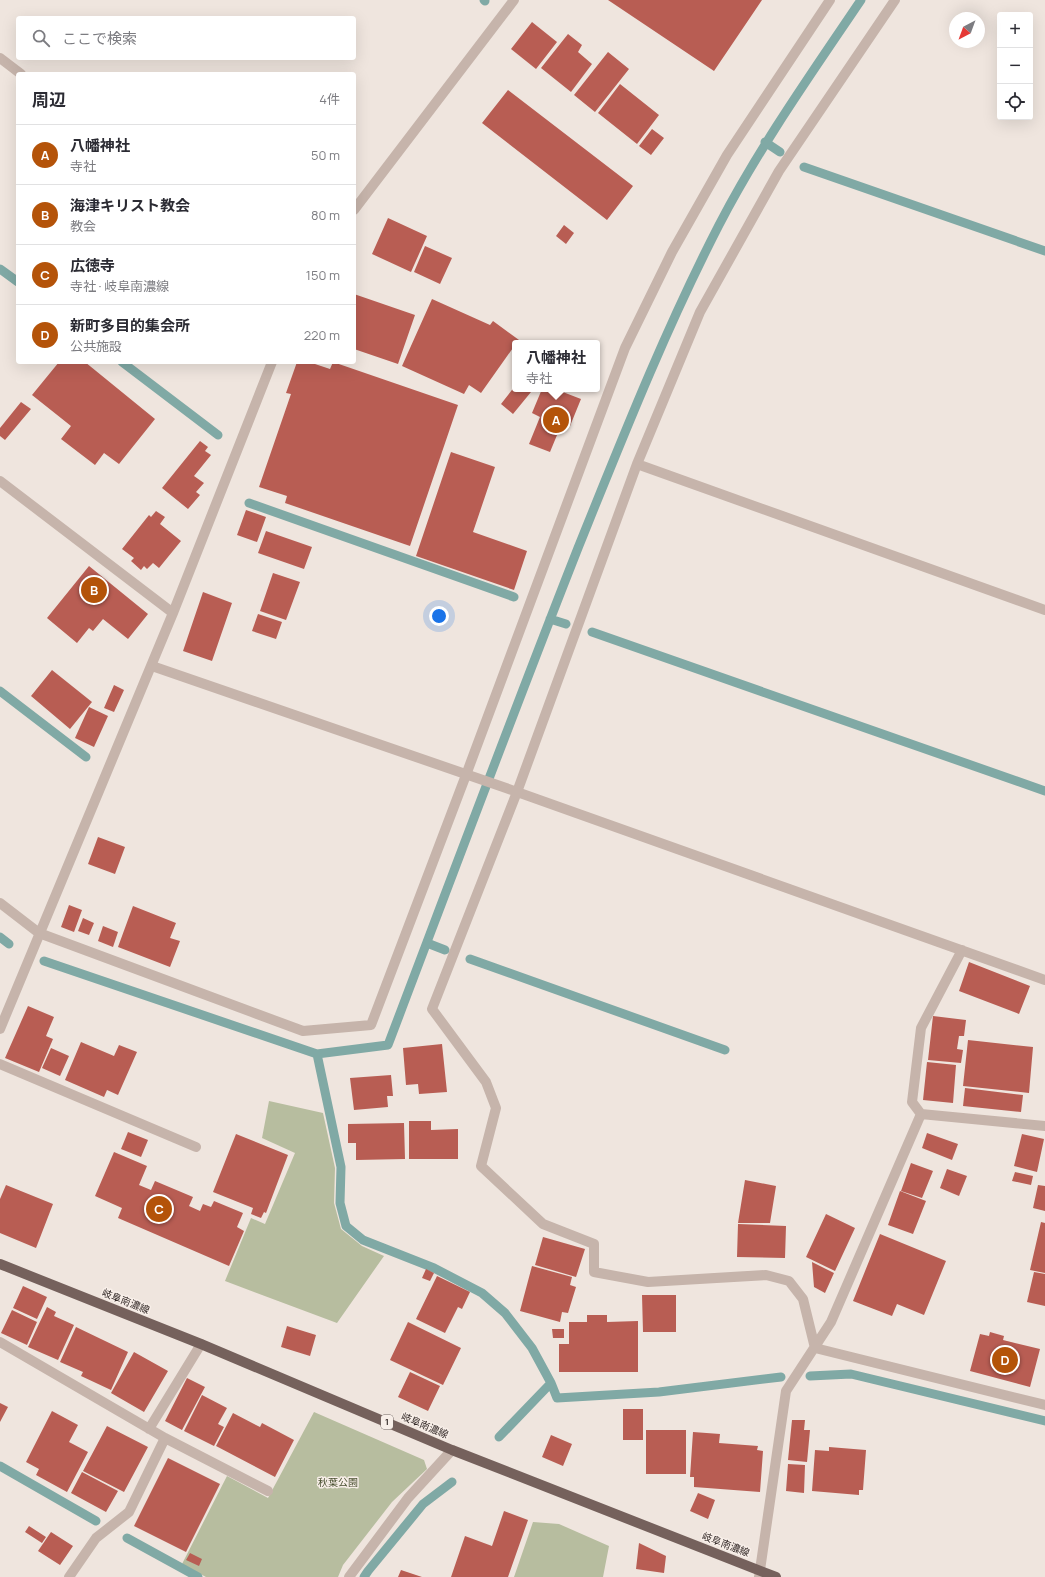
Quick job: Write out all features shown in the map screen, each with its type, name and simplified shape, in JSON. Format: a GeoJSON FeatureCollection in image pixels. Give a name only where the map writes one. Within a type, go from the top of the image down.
{"type":"FeatureCollection","features":[{"type":"Feature","properties":{"kind":"main road","name":"岐阜南濃線"},"geometry":{"type":"LineString","coordinates":[[0,1264],[201,1344],[452,1450],[759,1574],[776,1577]]}},
{"type":"Feature","properties":{"kind":"street"},"geometry":{"type":"LineString","coordinates":[[356,207],[514,0]]}},
{"type":"Feature","properties":{"kind":"street"},"geometry":{"type":"LineString","coordinates":[[0,903],[39,933],[303,1031],[371,1025],[470,776],[625,348],[672,252],[727,155],[830,0]]}},
{"type":"Feature","properties":{"kind":"street"},"geometry":{"type":"LineString","coordinates":[[815,1348],[803,1299],[789,1281],[766,1275],[648,1282],[594,1272],[594,1244],[543,1224],[481,1166],[496,1108],[486,1082],[432,1010],[517,792],[637,464],[700,312],[779,170],[895,0]]}},
{"type":"Feature","properties":{"kind":"street"},"geometry":{"type":"LineString","coordinates":[[0,58],[18,72]]}},
{"type":"Feature","properties":{"kind":"street"},"geometry":{"type":"LineString","coordinates":[[0,1029],[152,666],[271,364]]}},
{"type":"Feature","properties":{"kind":"street"},"geometry":{"type":"LineString","coordinates":[[637,464],[1045,610]]}},
{"type":"Feature","properties":{"kind":"street"},"geometry":{"type":"LineString","coordinates":[[0,481],[173,613]]}},
{"type":"Feature","properties":{"kind":"street"},"geometry":{"type":"LineString","coordinates":[[152,666],[506,788],[1045,980]]}},
{"type":"Feature","properties":{"kind":"street"},"geometry":{"type":"LineString","coordinates":[[962,950],[920,1028],[912,1102],[921,1114],[1045,1126]]}},
{"type":"Feature","properties":{"kind":"street"},"geometry":{"type":"LineString","coordinates":[[0,1064],[196,1147]]}},
{"type":"Feature","properties":{"kind":"street"},"geometry":{"type":"LineString","coordinates":[[759,1574],[786,1391],[831,1322],[921,1114]]}},
{"type":"Feature","properties":{"kind":"street"},"geometry":{"type":"LineString","coordinates":[[0,1342],[165,1438],[268,1491]]}},
{"type":"Feature","properties":{"kind":"street"},"geometry":{"type":"LineString","coordinates":[[149,1429],[201,1344]]}},
{"type":"Feature","properties":{"kind":"street"},"geometry":{"type":"LineString","coordinates":[[815,1348],[1045,1405]]}},
{"type":"Feature","properties":{"kind":"street"},"geometry":{"type":"LineString","coordinates":[[69,1577],[96,1538],[129,1512],[165,1438]]}},
{"type":"Feature","properties":{"kind":"street"},"geometry":{"type":"LineString","coordinates":[[349,1577],[408,1498],[452,1450]]}},
{"type":"Feature","properties":{"kind":"green space"},"geometry":{"type":"Polygon","coordinates":[[[269,1101],[323,1113],[335,1168],[334,1203],[341,1229],[362,1246],[384,1256],[337,1323],[225,1281],[251,1218],[265,1224],[295,1153],[262,1138],[269,1101]]]}},
{"type":"Feature","properties":{"kind":"green space","name":"秋葉公園"},"geometry":{"type":"Polygon","coordinates":[[[314,1412],[424,1460],[427,1469],[392,1502],[343,1565],[338,1577],[206,1577],[182,1564],[227,1476],[268,1498],[314,1412]]]}},
{"type":"Feature","properties":{"kind":"green space"},"geometry":{"type":"Polygon","coordinates":[[[533,1522],[559,1524],[609,1546],[603,1577],[514,1577],[533,1522]]]}},
{"type":"Feature","properties":{"kind":"building"},"geometry":{"type":"Polygon","coordinates":[[[608,0],[762,0],[714,71],[608,0]]]}},
{"type":"Feature","properties":{"kind":"building"},"geometry":{"type":"Polygon","coordinates":[[[532,22],[557,42],[536,69],[511,49],[532,22]]]}},
{"type":"Feature","properties":{"kind":"building"},"geometry":{"type":"Polygon","coordinates":[[[568,34],[582,45],[578,52],[592,64],[571,92],[541,68],[568,34]]]}},
{"type":"Feature","properties":{"kind":"building"},"geometry":{"type":"Polygon","coordinates":[[[608,52],[629,69],[595,112],[574,95],[608,52]]]}},
{"type":"Feature","properties":{"kind":"building"},"geometry":{"type":"Polygon","coordinates":[[[620,84],[659,115],[637,144],[598,113],[620,84]]]}},
{"type":"Feature","properties":{"kind":"building"},"geometry":{"type":"Polygon","coordinates":[[[508,90],[633,186],[607,220],[482,123],[508,90]]]}},
{"type":"Feature","properties":{"kind":"building"},"geometry":{"type":"Polygon","coordinates":[[[652,129],[664,138],[651,155],[639,146],[652,129]]]}},
{"type":"Feature","properties":{"kind":"building"},"geometry":{"type":"Polygon","coordinates":[[[388,218],[427,236],[411,272],[372,254],[388,218]]]}},
{"type":"Feature","properties":{"kind":"building"},"geometry":{"type":"Polygon","coordinates":[[[564,225],[574,233],[566,244],[556,236],[564,225]]]}},
{"type":"Feature","properties":{"kind":"building"},"geometry":{"type":"Polygon","coordinates":[[[425,246],[452,258],[440,284],[414,272],[425,246]]]}},
{"type":"Feature","properties":{"kind":"building"},"geometry":{"type":"Polygon","coordinates":[[[356,295],[415,315],[398,364],[356,350],[356,295]]]}},
{"type":"Feature","properties":{"kind":"building"},"geometry":{"type":"Polygon","coordinates":[[[432,299],[490,325],[493,321],[519,340],[512,340],[512,349],[481,393],[469,385],[464,394],[402,366],[432,299]]]}},
{"type":"Feature","properties":{"kind":"building"},"geometry":{"type":"Polygon","coordinates":[[[57,364],[87,364],[155,419],[119,464],[104,453],[95,465],[61,439],[71,426],[32,395],[57,364]]]}},
{"type":"Feature","properties":{"kind":"building"},"geometry":{"type":"Polygon","coordinates":[[[296,364],[315,364],[330,369],[332,364],[339,364],[458,405],[410,546],[285,503],[287,496],[259,487],[291,394],[286,393],[296,364]]]}},
{"type":"Feature","properties":{"kind":"building"},"geometry":{"type":"Polygon","coordinates":[[[512,390],[512,392],[531,392],[513,414],[501,404],[512,390]]]}},
{"type":"Feature","properties":{"kind":"building"},"geometry":{"type":"Polygon","coordinates":[[[541,392],[563,392],[581,399],[570,426],[562,423],[550,452],[529,444],[540,417],[532,413],[541,392]]]}},
{"type":"Feature","properties":{"kind":"building"},"geometry":{"type":"Polygon","coordinates":[[[21,402],[31,409],[5,440],[0,436],[0,428],[21,402]]]}},
{"type":"Feature","properties":{"kind":"building"},"geometry":{"type":"Polygon","coordinates":[[[200,441],[208,447],[205,451],[211,455],[194,476],[204,483],[196,492],[200,495],[188,509],[162,488],[200,441]]]}},
{"type":"Feature","properties":{"kind":"building"},"geometry":{"type":"Polygon","coordinates":[[[451,452],[495,467],[473,532],[527,551],[514,590],[416,556],[451,452]]]}},
{"type":"Feature","properties":{"kind":"building"},"geometry":{"type":"Polygon","coordinates":[[[246,510],[266,517],[257,542],[237,535],[246,510]]]}},
{"type":"Feature","properties":{"kind":"building"},"geometry":{"type":"Polygon","coordinates":[[[156,511],[165,517],[160,524],[181,541],[159,568],[153,563],[147,569],[144,566],[141,570],[131,561],[134,558],[122,549],[149,515],[151,517],[156,511]]]}},
{"type":"Feature","properties":{"kind":"building"},"geometry":{"type":"Polygon","coordinates":[[[266,531],[312,547],[304,569],[258,553],[266,531]]]}},
{"type":"Feature","properties":{"kind":"building"},"geometry":{"type":"Polygon","coordinates":[[[89,566],[148,614],[128,639],[103,619],[93,631],[89,628],[77,643],[47,618],[89,566]]]}},
{"type":"Feature","properties":{"kind":"building"},"geometry":{"type":"Polygon","coordinates":[[[273,573],[300,582],[286,620],[260,611],[273,573]]]}},
{"type":"Feature","properties":{"kind":"building"},"geometry":{"type":"Polygon","coordinates":[[[203,592],[232,603],[212,661],[183,651],[203,592]]]}},
{"type":"Feature","properties":{"kind":"building"},"geometry":{"type":"Polygon","coordinates":[[[258,614],[282,622],[276,639],[252,631],[258,614]]]}},
{"type":"Feature","properties":{"kind":"building"},"geometry":{"type":"Polygon","coordinates":[[[52,670],[92,702],[70,729],[31,696],[52,670]]]}},
{"type":"Feature","properties":{"kind":"building"},"geometry":{"type":"Polygon","coordinates":[[[114,685],[124,690],[114,712],[104,708],[114,685]]]}},
{"type":"Feature","properties":{"kind":"building"},"geometry":{"type":"Polygon","coordinates":[[[89,707],[108,716],[94,747],[75,738],[89,707]]]}},
{"type":"Feature","properties":{"kind":"building"},"geometry":{"type":"Polygon","coordinates":[[[98,837],[125,847],[115,874],[88,864],[98,837]]]}},
{"type":"Feature","properties":{"kind":"building"},"geometry":{"type":"Polygon","coordinates":[[[69,905],[82,910],[74,932],[61,927],[69,905]]]}},
{"type":"Feature","properties":{"kind":"building"},"geometry":{"type":"Polygon","coordinates":[[[133,906],[176,923],[170,938],[180,941],[170,967],[118,947],[133,906]]]}},
{"type":"Feature","properties":{"kind":"building"},"geometry":{"type":"Polygon","coordinates":[[[83,918],[94,923],[89,935],[78,931],[83,918]]]}},
{"type":"Feature","properties":{"kind":"building"},"geometry":{"type":"Polygon","coordinates":[[[103,926],[118,932],[113,947],[98,941],[103,926]]]}},
{"type":"Feature","properties":{"kind":"building"},"geometry":{"type":"Polygon","coordinates":[[[969,962],[1030,986],[1019,1014],[959,991],[969,962]]]}},
{"type":"Feature","properties":{"kind":"building"},"geometry":{"type":"Polygon","coordinates":[[[28,1006],[54,1017],[46,1036],[53,1039],[39,1072],[5,1058],[28,1006]]]}},
{"type":"Feature","properties":{"kind":"building"},"geometry":{"type":"Polygon","coordinates":[[[933,1016],[966,1020],[964,1036],[959,1036],[957,1049],[963,1050],[961,1063],[928,1060],[933,1016]]]}},
{"type":"Feature","properties":{"kind":"building"},"geometry":{"type":"Polygon","coordinates":[[[968,1040],[1033,1047],[1029,1093],[963,1086],[968,1040]]]}},
{"type":"Feature","properties":{"kind":"building"},"geometry":{"type":"Polygon","coordinates":[[[81,1042],[114,1056],[119,1045],[137,1052],[118,1095],[107,1090],[104,1097],[65,1080],[81,1042]]]}},
{"type":"Feature","properties":{"kind":"building"},"geometry":{"type":"Polygon","coordinates":[[[442,1044],[447,1092],[419,1094],[418,1084],[406,1085],[403,1048],[442,1044]]]}},
{"type":"Feature","properties":{"kind":"building"},"geometry":{"type":"Polygon","coordinates":[[[51,1048],[69,1056],[60,1076],[42,1068],[51,1048]]]}},
{"type":"Feature","properties":{"kind":"building"},"geometry":{"type":"Polygon","coordinates":[[[927,1062],[956,1065],[953,1103],[923,1100],[927,1062]]]}},
{"type":"Feature","properties":{"kind":"building"},"geometry":{"type":"Polygon","coordinates":[[[391,1075],[393,1096],[387,1096],[388,1107],[354,1110],[350,1078],[391,1075]]]}},
{"type":"Feature","properties":{"kind":"building"},"geometry":{"type":"Polygon","coordinates":[[[965,1088],[1023,1095],[1021,1112],[963,1106],[965,1088]]]}},
{"type":"Feature","properties":{"kind":"building"},"geometry":{"type":"Polygon","coordinates":[[[409,1121],[431,1121],[431,1130],[458,1129],[458,1159],[409,1159],[409,1121]]]}},
{"type":"Feature","properties":{"kind":"building"},"geometry":{"type":"Polygon","coordinates":[[[404,1123],[405,1159],[356,1160],[356,1143],[348,1143],[348,1124],[404,1123]]]}},
{"type":"Feature","properties":{"kind":"building"},"geometry":{"type":"Polygon","coordinates":[[[128,1132],[148,1140],[141,1157],[121,1149],[128,1132]]]}},
{"type":"Feature","properties":{"kind":"building"},"geometry":{"type":"Polygon","coordinates":[[[927,1133],[958,1144],[952,1160],[922,1148],[927,1133]]]}},
{"type":"Feature","properties":{"kind":"building"},"geometry":{"type":"Polygon","coordinates":[[[236,1134],[288,1155],[266,1213],[264,1212],[261,1218],[251,1214],[253,1208],[213,1192],[236,1134]]]}},
{"type":"Feature","properties":{"kind":"building"},"geometry":{"type":"Polygon","coordinates":[[[1022,1134],[1044,1139],[1037,1172],[1014,1166],[1022,1134]]]}},
{"type":"Feature","properties":{"kind":"building"},"geometry":{"type":"Polygon","coordinates":[[[114,1152],[147,1166],[139,1185],[151,1190],[155,1181],[193,1197],[189,1206],[200,1211],[203,1204],[211,1207],[214,1201],[243,1213],[237,1227],[244,1231],[229,1266],[118,1218],[122,1208],[95,1196],[114,1152]]]}},
{"type":"Feature","properties":{"kind":"building"},"geometry":{"type":"Polygon","coordinates":[[[911,1163],[933,1171],[922,1198],[901,1191],[911,1163]]]}},
{"type":"Feature","properties":{"kind":"building"},"geometry":{"type":"Polygon","coordinates":[[[947,1169],[967,1176],[959,1196],[940,1188],[947,1169]]]}},
{"type":"Feature","properties":{"kind":"building"},"geometry":{"type":"Polygon","coordinates":[[[1015,1172],[1033,1176],[1031,1185],[1012,1181],[1015,1172]]]}},
{"type":"Feature","properties":{"kind":"building"},"geometry":{"type":"Polygon","coordinates":[[[745,1180],[776,1186],[770,1223],[738,1223],[745,1180]]]}},
{"type":"Feature","properties":{"kind":"building"},"geometry":{"type":"Polygon","coordinates":[[[6,1185],[53,1204],[36,1248],[0,1233],[0,1199],[6,1185]]]}},
{"type":"Feature","properties":{"kind":"building"},"geometry":{"type":"Polygon","coordinates":[[[1038,1185],[1045,1186],[1045,1211],[1033,1208],[1038,1185]]]}},
{"type":"Feature","properties":{"kind":"building"},"geometry":{"type":"Polygon","coordinates":[[[900,1191],[926,1201],[913,1234],[888,1225],[900,1191]]]}},
{"type":"Feature","properties":{"kind":"building"},"geometry":{"type":"Polygon","coordinates":[[[826,1214],[855,1228],[835,1271],[806,1257],[826,1214]]]}},
{"type":"Feature","properties":{"kind":"building"},"geometry":{"type":"Polygon","coordinates":[[[1041,1222],[1045,1223],[1045,1273],[1030,1270],[1041,1222]]]}},
{"type":"Feature","properties":{"kind":"building"},"geometry":{"type":"Polygon","coordinates":[[[738,1224],[786,1226],[785,1258],[737,1257],[738,1224]]]}},
{"type":"Feature","properties":{"kind":"building"},"geometry":{"type":"Polygon","coordinates":[[[880,1234],[946,1261],[924,1315],[897,1304],[892,1316],[853,1301],[880,1234]]]}},
{"type":"Feature","properties":{"kind":"building"},"geometry":{"type":"Polygon","coordinates":[[[543,1237],[585,1249],[576,1277],[535,1265],[543,1237]]]}},
{"type":"Feature","properties":{"kind":"building"},"geometry":{"type":"Polygon","coordinates":[[[812,1262],[834,1273],[825,1293],[814,1287],[812,1262]]]}},
{"type":"Feature","properties":{"kind":"building"},"geometry":{"type":"Polygon","coordinates":[[[532,1266],[572,1277],[570,1285],[576,1287],[568,1313],[562,1312],[560,1322],[520,1311],[532,1266]]]}},
{"type":"Feature","properties":{"kind":"building"},"geometry":{"type":"Polygon","coordinates":[[[426,1269],[434,1273],[430,1281],[422,1278],[426,1269]]]}},
{"type":"Feature","properties":{"kind":"building"},"geometry":{"type":"Polygon","coordinates":[[[1034,1272],[1045,1274],[1045,1306],[1027,1302],[1034,1272]]]}},
{"type":"Feature","properties":{"kind":"building"},"geometry":{"type":"Polygon","coordinates":[[[437,1276],[470,1292],[462,1309],[458,1307],[445,1333],[416,1319],[437,1276]]]}},
{"type":"Feature","properties":{"kind":"building"},"geometry":{"type":"Polygon","coordinates":[[[23,1286],[47,1297],[37,1319],[13,1308],[23,1286]]]}},
{"type":"Feature","properties":{"kind":"building"},"geometry":{"type":"Polygon","coordinates":[[[642,1295],[676,1295],[676,1332],[643,1332],[642,1295]]]}},
{"type":"Feature","properties":{"kind":"building"},"geometry":{"type":"Polygon","coordinates":[[[47,1307],[56,1312],[54,1316],[74,1325],[58,1360],[28,1347],[47,1307]]]}},
{"type":"Feature","properties":{"kind":"building"},"geometry":{"type":"Polygon","coordinates":[[[12,1310],[37,1322],[27,1345],[1,1333],[12,1310]]]}},
{"type":"Feature","properties":{"kind":"building"},"geometry":{"type":"Polygon","coordinates":[[[587,1315],[607,1315],[607,1322],[638,1321],[638,1372],[559,1372],[559,1344],[569,1344],[569,1322],[587,1322],[587,1315]]]}},
{"type":"Feature","properties":{"kind":"building"},"geometry":{"type":"Polygon","coordinates":[[[408,1322],[461,1348],[443,1385],[390,1360],[408,1322]]]}},
{"type":"Feature","properties":{"kind":"building"},"geometry":{"type":"Polygon","coordinates":[[[287,1326],[316,1335],[310,1356],[281,1347],[287,1326]]]}},
{"type":"Feature","properties":{"kind":"building"},"geometry":{"type":"Polygon","coordinates":[[[76,1327],[128,1352],[111,1390],[81,1376],[83,1372],[60,1362],[76,1327]]]}},
{"type":"Feature","properties":{"kind":"building"},"geometry":{"type":"Polygon","coordinates":[[[552,1329],[564,1329],[564,1338],[553,1338],[552,1329]]]}},
{"type":"Feature","properties":{"kind":"building"},"geometry":{"type":"Polygon","coordinates":[[[990,1332],[1004,1336],[1003,1340],[1040,1349],[1030,1387],[970,1371],[980,1334],[989,1336],[990,1332]]]}},
{"type":"Feature","properties":{"kind":"building"},"geometry":{"type":"Polygon","coordinates":[[[134,1352],[168,1371],[144,1412],[111,1393],[134,1352]]]}},
{"type":"Feature","properties":{"kind":"building"},"geometry":{"type":"Polygon","coordinates":[[[410,1372],[440,1386],[428,1411],[398,1397],[410,1372]]]}},
{"type":"Feature","properties":{"kind":"building"},"geometry":{"type":"Polygon","coordinates":[[[187,1378],[205,1387],[182,1430],[165,1421],[187,1378]]]}},
{"type":"Feature","properties":{"kind":"building"},"geometry":{"type":"Polygon","coordinates":[[[202,1395],[227,1408],[218,1424],[224,1427],[214,1446],[184,1431],[202,1395]]]}},
{"type":"Feature","properties":{"kind":"building"},"geometry":{"type":"Polygon","coordinates":[[[0,1403],[8,1407],[0,1422],[0,1403]]]}},
{"type":"Feature","properties":{"kind":"building"},"geometry":{"type":"Polygon","coordinates":[[[623,1409],[643,1409],[643,1440],[623,1440],[623,1409]]]}},
{"type":"Feature","properties":{"kind":"building"},"geometry":{"type":"Polygon","coordinates":[[[52,1411],[78,1425],[69,1442],[88,1452],[67,1492],[36,1475],[39,1469],[26,1462],[52,1411]]]}},
{"type":"Feature","properties":{"kind":"building"},"geometry":{"type":"Polygon","coordinates":[[[233,1413],[260,1427],[262,1423],[294,1440],[275,1477],[216,1446],[233,1413]]]}},
{"type":"Feature","properties":{"kind":"building"},"geometry":{"type":"Polygon","coordinates":[[[792,1420],[805,1420],[804,1430],[810,1430],[807,1462],[788,1460],[792,1420]]]}},
{"type":"Feature","properties":{"kind":"building"},"geometry":{"type":"Polygon","coordinates":[[[107,1426],[148,1447],[124,1492],[83,1471],[107,1426]]]}},
{"type":"Feature","properties":{"kind":"building"},"geometry":{"type":"Polygon","coordinates":[[[646,1430],[686,1430],[686,1474],[646,1474],[646,1430]]]}},
{"type":"Feature","properties":{"kind":"building"},"geometry":{"type":"Polygon","coordinates":[[[693,1432],[720,1434],[719,1443],[758,1446],[757,1450],[763,1451],[760,1492],[694,1487],[694,1477],[690,1477],[693,1432]]]}},
{"type":"Feature","properties":{"kind":"building"},"geometry":{"type":"Polygon","coordinates":[[[551,1435],[572,1444],[563,1466],[542,1457],[551,1435]]]}},
{"type":"Feature","properties":{"kind":"building"},"geometry":{"type":"Polygon","coordinates":[[[829,1447],[866,1450],[863,1490],[859,1490],[859,1495],[812,1491],[815,1450],[829,1451],[829,1447]]]}},
{"type":"Feature","properties":{"kind":"building"},"geometry":{"type":"Polygon","coordinates":[[[168,1458],[220,1484],[186,1552],[134,1526],[168,1458]]]}},
{"type":"Feature","properties":{"kind":"building"},"geometry":{"type":"Polygon","coordinates":[[[788,1464],[805,1465],[804,1493],[786,1491],[788,1464]]]}},
{"type":"Feature","properties":{"kind":"building"},"geometry":{"type":"Polygon","coordinates":[[[82,1472],[118,1491],[106,1512],[71,1493],[82,1472]]]}},
{"type":"Feature","properties":{"kind":"building"},"geometry":{"type":"Polygon","coordinates":[[[698,1493],[715,1500],[708,1519],[690,1511],[698,1493]]]}},
{"type":"Feature","properties":{"kind":"building"},"geometry":{"type":"Polygon","coordinates":[[[504,1511],[528,1520],[508,1577],[451,1577],[465,1536],[492,1546],[504,1511]]]}},
{"type":"Feature","properties":{"kind":"building"},"geometry":{"type":"Polygon","coordinates":[[[29,1526],[46,1537],[42,1543],[25,1532],[29,1526]]]}},
{"type":"Feature","properties":{"kind":"building"},"geometry":{"type":"Polygon","coordinates":[[[51,1532],[73,1546],[60,1565],[38,1551],[51,1532]]]}},
{"type":"Feature","properties":{"kind":"building"},"geometry":{"type":"Polygon","coordinates":[[[639,1543],[666,1556],[664,1573],[636,1569],[639,1543]]]}},
{"type":"Feature","properties":{"kind":"building"},"geometry":{"type":"Polygon","coordinates":[[[190,1553],[202,1559],[199,1566],[186,1560],[190,1553]]]}},
{"type":"Feature","properties":{"kind":"building"},"geometry":{"type":"Polygon","coordinates":[[[401,1570],[422,1577],[398,1577],[401,1570]]]}},
{"type":"Feature","properties":{"kind":"waterway"},"geometry":{"type":"LineString","coordinates":[[44,961],[317,1054],[388,1045],[578,548],[680,304],[719,225],[751,167],[861,0]]}},
{"type":"Feature","properties":{"kind":"waterway"},"geometry":{"type":"LineString","coordinates":[[765,142],[780,152]]}},
{"type":"Feature","properties":{"kind":"waterway"},"geometry":{"type":"LineString","coordinates":[[804,167],[1045,251]]}},
{"type":"Feature","properties":{"kind":"waterway"},"geometry":{"type":"LineString","coordinates":[[0,269],[16,281]]}},
{"type":"Feature","properties":{"kind":"waterway"},"geometry":{"type":"LineString","coordinates":[[125,364],[218,435]]}},
{"type":"Feature","properties":{"kind":"waterway"},"geometry":{"type":"LineString","coordinates":[[249,503],[514,597]]}},
{"type":"Feature","properties":{"kind":"waterway"},"geometry":{"type":"LineString","coordinates":[[550,619],[566,624]]}},
{"type":"Feature","properties":{"kind":"waterway"},"geometry":{"type":"LineString","coordinates":[[592,632],[1045,791]]}},
{"type":"Feature","properties":{"kind":"waterway"},"geometry":{"type":"LineString","coordinates":[[0,691],[86,757]]}},
{"type":"Feature","properties":{"kind":"waterway"},"geometry":{"type":"LineString","coordinates":[[0,937],[9,944]]}},
{"type":"Feature","properties":{"kind":"waterway"},"geometry":{"type":"LineString","coordinates":[[427,943],[445,950]]}},
{"type":"Feature","properties":{"kind":"waterway"},"geometry":{"type":"LineString","coordinates":[[470,959],[725,1050]]}},
{"type":"Feature","properties":{"kind":"waterway"},"geometry":{"type":"LineString","coordinates":[[317,1054],[341,1167],[340,1203],[346,1226],[363,1240],[434,1268],[482,1293],[505,1313],[532,1348],[551,1383],[557,1398],[659,1392],[781,1377]]}},
{"type":"Feature","properties":{"kind":"waterway"},"geometry":{"type":"LineString","coordinates":[[810,1376],[851,1374],[1045,1421]]}},
{"type":"Feature","properties":{"kind":"waterway"},"geometry":{"type":"LineString","coordinates":[[499,1437],[551,1383]]}},
{"type":"Feature","properties":{"kind":"waterway"},"geometry":{"type":"LineString","coordinates":[[0,1466],[96,1521]]}},
{"type":"Feature","properties":{"kind":"waterway"},"geometry":{"type":"LineString","coordinates":[[364,1577],[423,1504],[452,1482]]}},
{"type":"Feature","properties":{"kind":"waterway"},"geometry":{"type":"LineString","coordinates":[[127,1538],[198,1577]]}},
{"type":"Feature","properties":{"kind":"place","name":"八幡神社"},"geometry":{"type":"Point","coordinates":[556,420]}},
{"type":"Feature","properties":{"kind":"place","name":"海津キリスト教会"},"geometry":{"type":"Point","coordinates":[94,590]}},
{"type":"Feature","properties":{"kind":"place","name":"広徳寺"},"geometry":{"type":"Point","coordinates":[159,1209]}},
{"type":"Feature","properties":{"kind":"place","name":"新町多目的集会所"},"geometry":{"type":"Point","coordinates":[1005,1360]}}]}
